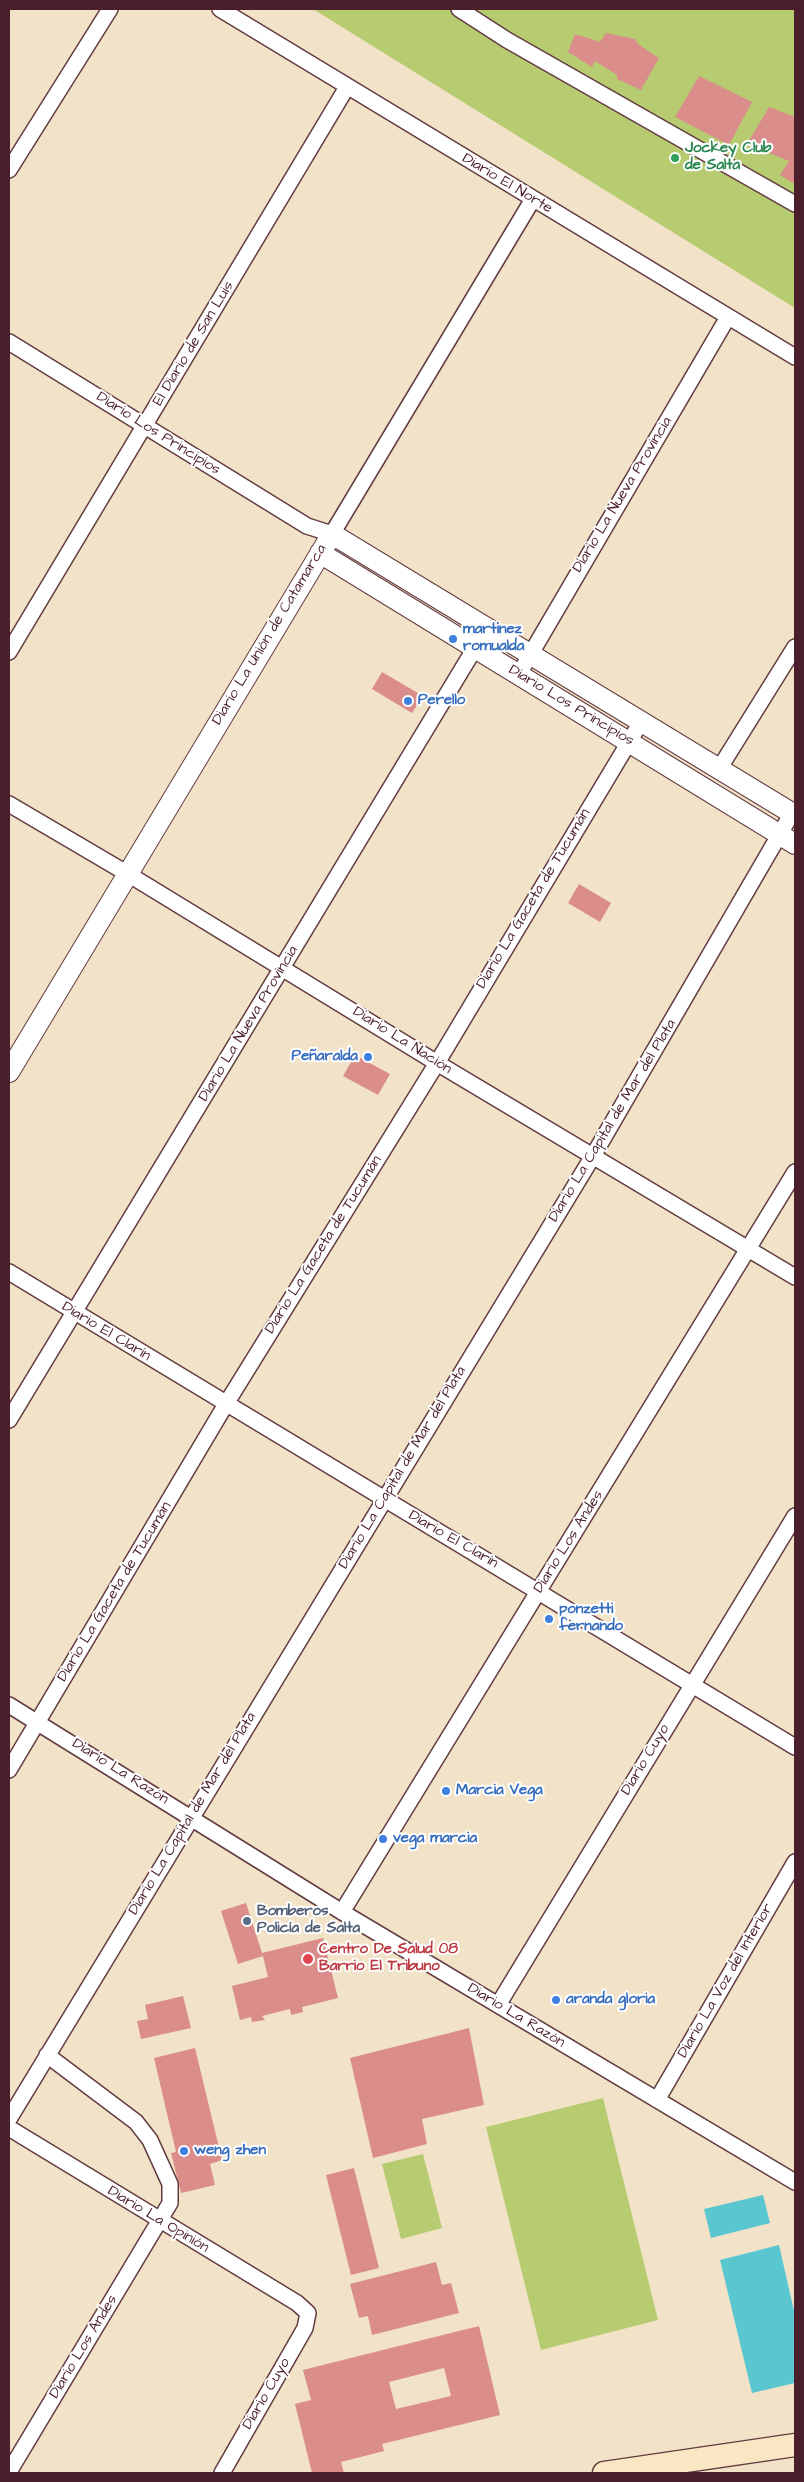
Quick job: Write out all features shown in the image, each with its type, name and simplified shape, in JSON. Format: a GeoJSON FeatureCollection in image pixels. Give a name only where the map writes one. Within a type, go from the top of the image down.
{"type":"FeatureCollection","features":[{"type":"Feature","properties":{"kind":"main road"},"geometry":{"type":"LineString","coordinates":[[604,2473],[795,2445]]}},
{"type":"Feature","properties":{"kind":"street"},"geometry":{"type":"LineString","coordinates":[[9,170],[110,9]]}},
{"type":"Feature","properties":{"kind":"street","name":"Diario El Norte"},"geometry":{"type":"LineString","coordinates":[[220,9],[795,357]]}},
{"type":"Feature","properties":{"kind":"street"},"geometry":{"type":"LineString","coordinates":[[459,9],[506,40],[795,204]]}},
{"type":"Feature","properties":{"kind":"street","name":"El Diario de San Luis"},"geometry":{"type":"LineString","coordinates":[[9,652],[146,426],[347,87]]}},
{"type":"Feature","properties":{"kind":"street","name":"Diario La Unión de Catamarca"},"geometry":{"type":"LineString","coordinates":[[9,1072],[533,199]]}},
{"type":"Feature","properties":{"kind":"street","name":"Diario La Nueva Provincia"},"geometry":{"type":"LineString","coordinates":[[519,674],[728,317]]}},
{"type":"Feature","properties":{"kind":"street","name":"Diario Los Principios"},"geometry":{"type":"LineString","coordinates":[[9,342],[307,526],[332,534],[794,814]]}},
{"type":"Feature","properties":{"kind":"street"},"geometry":{"type":"LineString","coordinates":[[307,526],[320,553]]}},
{"type":"Feature","properties":{"kind":"street","name":"Diario Los Principios"},"geometry":{"type":"LineString","coordinates":[[320,553],[788,840]]}},
{"type":"Feature","properties":{"kind":"street","name":"Diario La Nueva Provincia"},"geometry":{"type":"LineString","coordinates":[[9,1420],[476,650],[487,628]]}},
{"type":"Feature","properties":{"kind":"street"},"geometry":{"type":"LineString","coordinates":[[719,769],[795,647]]}},
{"type":"Feature","properties":{"kind":"street","name":"Diario La Gaceta de Tucumán"},"geometry":{"type":"LineString","coordinates":[[9,1770],[226,1404],[437,1063],[641,722]]}},
{"type":"Feature","properties":{"kind":"street","name":"Diario La Nación"},"geometry":{"type":"LineString","coordinates":[[9,804],[283,967],[437,1063],[795,1277]]}},
{"type":"Feature","properties":{"kind":"street","name":"Diario La Capital de Mar del Plata"},"geometry":{"type":"LineString","coordinates":[[9,2119],[191,1816],[788,840],[794,814]]}},
{"type":"Feature","properties":{"kind":"street","name":"Diario Los Andes"},"geometry":{"type":"LineString","coordinates":[[342,1912],[795,1172]]}},
{"type":"Feature","properties":{"kind":"street","name":"Diario El Clarín"},"geometry":{"type":"LineString","coordinates":[[9,1272],[795,1747]]}},
{"type":"Feature","properties":{"kind":"street","name":"Diario Cuyo"},"geometry":{"type":"LineString","coordinates":[[498,2005],[691,1684],[795,1516]]}},
{"type":"Feature","properties":{"kind":"street","name":"Diario La Razón"},"geometry":{"type":"LineString","coordinates":[[9,1704],[342,1912],[795,2182]]}},
{"type":"Feature","properties":{"kind":"street","name":"Diario La Voz del Interior"},"geometry":{"type":"LineString","coordinates":[[657,2100],[795,1862]]}},
{"type":"Feature","properties":{"kind":"street","name":"Diario Los Andes"},"geometry":{"type":"LineString","coordinates":[[9,2472],[170,2203],[170,2184],[150,2140],[136,2122],[112,2101],[47,2055]]}},
{"type":"Feature","properties":{"kind":"street","name":"Diario La Opinión"},"geometry":{"type":"LineString","coordinates":[[9,2128],[158,2221],[297,2304],[308,2313]]}},
{"type":"Feature","properties":{"kind":"street","name":"Diario Cuyo"},"geometry":{"type":"LineString","coordinates":[[222,2473],[305,2328],[308,2313]]}},
{"type":"Feature","properties":{"kind":"green space","name":"Jockey Club de Salta"},"geometry":{"type":"Polygon","coordinates":[[[313,9],[795,9],[795,308],[313,9]]]}},
{"type":"Feature","properties":{"kind":"green space"},"geometry":{"type":"Polygon","coordinates":[[[603,2098],[658,2320],[541,2350],[486,2127],[603,2098]]]}},
{"type":"Feature","properties":{"kind":"green space"},"geometry":{"type":"Polygon","coordinates":[[[423,2154],[442,2228],[401,2239],[382,2164],[423,2154]]]}},
{"type":"Feature","properties":{"kind":"water"},"geometry":{"type":"Polygon","coordinates":[[[763,2195],[770,2223],[711,2238],[704,2209],[763,2195]]]}},
{"type":"Feature","properties":{"kind":"water"},"geometry":{"type":"Polygon","coordinates":[[[779,2245],[795,2315],[795,2383],[752,2393],[720,2260],[779,2245]]]}},
{"type":"Feature","properties":{"kind":"building"},"geometry":{"type":"Polygon","coordinates":[[[606,33],[635,39],[638,44],[659,58],[641,90],[617,79],[617,75],[595,61],[592,67],[568,52],[575,34],[600,42],[606,33]]]}},
{"type":"Feature","properties":{"kind":"building"},"geometry":{"type":"Polygon","coordinates":[[[699,76],[752,102],[729,145],[675,117],[699,76]]]}},
{"type":"Feature","properties":{"kind":"building"},"geometry":{"type":"Polygon","coordinates":[[[769,107],[795,117],[795,184],[780,175],[789,161],[747,144],[769,107]]]}},
{"type":"Feature","properties":{"kind":"building"},"geometry":{"type":"Polygon","coordinates":[[[382,672],[423,696],[412,713],[372,689],[382,672]]]}},
{"type":"Feature","properties":{"kind":"building"},"geometry":{"type":"Polygon","coordinates":[[[579,884],[611,903],[600,922],[568,903],[579,884]]]}},
{"type":"Feature","properties":{"kind":"building"},"geometry":{"type":"Polygon","coordinates":[[[355,1055],[390,1074],[378,1095],[343,1076],[355,1055]]]}},
{"type":"Feature","properties":{"kind":"building"},"geometry":{"type":"Polygon","coordinates":[[[246,1903],[262,1953],[323,1938],[338,1998],[302,2007],[303,2012],[291,2015],[290,2009],[262,2016],[265,2020],[252,2022],[251,2017],[240,2020],[232,1986],[268,1977],[263,1956],[238,1964],[221,1911],[246,1903]]]}},
{"type":"Feature","properties":{"kind":"building"},"geometry":{"type":"Polygon","coordinates":[[[183,1996],[191,2028],[141,2039],[137,2021],[148,2019],[145,2005],[183,1996]]]}},
{"type":"Feature","properties":{"kind":"building"},"geometry":{"type":"Polygon","coordinates":[[[469,2028],[484,2105],[422,2119],[427,2144],[373,2158],[350,2058],[469,2028]]]}},
{"type":"Feature","properties":{"kind":"building"},"geometry":{"type":"Polygon","coordinates":[[[195,2048],[222,2160],[210,2164],[215,2185],[181,2193],[171,2153],[176,2152],[154,2058],[195,2048]]]}},
{"type":"Feature","properties":{"kind":"building"},"geometry":{"type":"Polygon","coordinates":[[[354,2168],[379,2268],[351,2275],[326,2175],[354,2168]]]}},
{"type":"Feature","properties":{"kind":"building"},"geometry":{"type":"Polygon","coordinates":[[[436,2262],[442,2285],[451,2283],[459,2313],[372,2335],[368,2316],[359,2318],[350,2284],[436,2262]]]}},
{"type":"Feature","properties":{"kind":"building"},"geometry":{"type":"Polygon","coordinates":[[[479,2326],[500,2415],[382,2444],[384,2451],[341,2462],[344,2473],[312,2473],[295,2404],[311,2400],[303,2370],[479,2326]],[[444,2368],[389,2382],[396,2409],[451,2396],[444,2368]]]}},
{"type":"Feature","properties":{"kind":"place","name":"Jockey Club de Salta"},"geometry":{"type":"Point","coordinates":[675,158]}},
{"type":"Feature","properties":{"kind":"place","name":"martinez romualda"},"geometry":{"type":"Point","coordinates":[453,639]}},
{"type":"Feature","properties":{"kind":"place","name":"Perello"},"geometry":{"type":"Point","coordinates":[408,701]}},
{"type":"Feature","properties":{"kind":"place","name":"Peñaralda"},"geometry":{"type":"Point","coordinates":[368,1057]}},
{"type":"Feature","properties":{"kind":"place","name":"ponzetti fernando"},"geometry":{"type":"Point","coordinates":[549,1619]}},
{"type":"Feature","properties":{"kind":"place","name":"Marcia Vega"},"geometry":{"type":"Point","coordinates":[446,1791]}},
{"type":"Feature","properties":{"kind":"place","name":"vega marcia"},"geometry":{"type":"Point","coordinates":[383,1839]}},
{"type":"Feature","properties":{"kind":"place","name":"Bomberos Policía de Salta"},"geometry":{"type":"Point","coordinates":[247,1921]}},
{"type":"Feature","properties":{"kind":"place","name":"Centro De Salud 08 Barrio El Tribuno"},"geometry":{"type":"Point","coordinates":[308,1959]}},
{"type":"Feature","properties":{"kind":"place","name":"aranda gloria"},"geometry":{"type":"Point","coordinates":[556,2000]}},
{"type":"Feature","properties":{"kind":"place","name":"weng zhen"},"geometry":{"type":"Point","coordinates":[184,2151]}}]}
